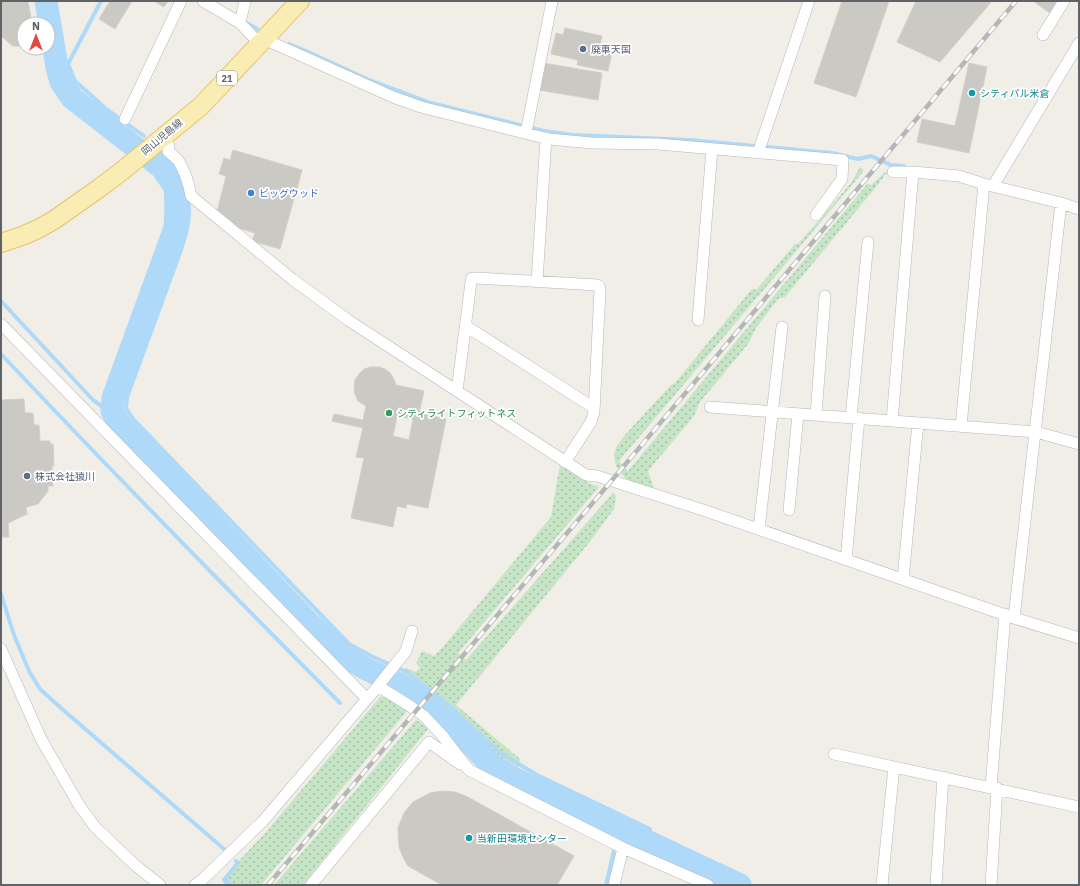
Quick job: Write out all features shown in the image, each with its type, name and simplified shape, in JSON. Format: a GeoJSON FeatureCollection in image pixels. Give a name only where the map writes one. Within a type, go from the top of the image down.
{"type":"FeatureCollection","features":[{"type":"Feature","properties":{"kind":"main road","name":"岡山児島線"},"geometry":{"type":"LineString","coordinates":[[1,243],[22,236],[54,220],[98,189],[149,148],[200,106],[300,1]]}},
{"type":"Feature","properties":{"kind":"street"},"geometry":{"type":"LineString","coordinates":[[125,119],[181,1]]}},
{"type":"Feature","properties":{"kind":"street"},"geometry":{"type":"LineString","coordinates":[[203,1],[241,20],[262,42],[393,97],[421,107],[527,129],[546,138],[592,143],[658,144],[712,149],[759,149],[843,160],[842,179],[816,215]]}},
{"type":"Feature","properties":{"kind":"street"},"geometry":{"type":"LineString","coordinates":[[241,20],[245,1]]}},
{"type":"Feature","properties":{"kind":"street"},"geometry":{"type":"LineString","coordinates":[[527,129],[552,1]]}},
{"type":"Feature","properties":{"kind":"street"},"geometry":{"type":"LineString","coordinates":[[759,149],[809,1]]}},
{"type":"Feature","properties":{"kind":"street"},"geometry":{"type":"LineString","coordinates":[[1044,36],[1064,1]]}},
{"type":"Feature","properties":{"kind":"street"},"geometry":{"type":"LineString","coordinates":[[961,426],[988,185],[1079,43]]}},
{"type":"Feature","properties":{"kind":"street"},"geometry":{"type":"LineString","coordinates":[[537,282],[546,138]]}},
{"type":"Feature","properties":{"kind":"street"},"geometry":{"type":"LineString","coordinates":[[149,148],[169,146],[168,151],[178,160],[185,173],[190,185],[191,196],[292,279],[348,320],[586,475],[597,476],[706,511],[1010,616],[1079,638]]}},
{"type":"Feature","properties":{"kind":"street"},"geometry":{"type":"LineString","coordinates":[[698,320],[712,149]]}},
{"type":"Feature","properties":{"kind":"street"},"geometry":{"type":"LineString","coordinates":[[893,172],[913,172],[959,176],[1079,209]]}},
{"type":"Feature","properties":{"kind":"street"},"geometry":{"type":"LineString","coordinates":[[892,421],[913,172]]}},
{"type":"Feature","properties":{"kind":"street"},"geometry":{"type":"LineString","coordinates":[[992,885],[994,788],[1010,616],[1036,432],[1061,203]]}},
{"type":"Feature","properties":{"kind":"street"},"geometry":{"type":"LineString","coordinates":[[846,560],[868,242]]}},
{"type":"Feature","properties":{"kind":"street"},"geometry":{"type":"LineString","coordinates":[[457,391],[472,278],[599,286],[594,408],[591,422],[565,462]]}},
{"type":"Feature","properties":{"kind":"street"},"geometry":{"type":"LineString","coordinates":[[816,415],[825,296]]}},
{"type":"Feature","properties":{"kind":"street"},"geometry":{"type":"LineString","coordinates":[[1,324],[367,699]]}},
{"type":"Feature","properties":{"kind":"street"},"geometry":{"type":"LineString","coordinates":[[466,326],[594,408]]}},
{"type":"Feature","properties":{"kind":"street"},"geometry":{"type":"LineString","coordinates":[[760,529],[782,327]]}},
{"type":"Feature","properties":{"kind":"street"},"geometry":{"type":"LineString","coordinates":[[710,407],[1036,432],[1079,444]]}},
{"type":"Feature","properties":{"kind":"street"},"geometry":{"type":"LineString","coordinates":[[789,510],[798,414]]}},
{"type":"Feature","properties":{"kind":"street"},"geometry":{"type":"LineString","coordinates":[[903,579],[918,423]]}},
{"type":"Feature","properties":{"kind":"street"},"geometry":{"type":"LineString","coordinates":[[195,885],[202,880],[263,820],[379,685],[406,651],[412,631]]}},
{"type":"Feature","properties":{"kind":"street"},"geometry":{"type":"LineString","coordinates":[[1,649],[41,738],[79,805],[95,827],[135,865],[160,885]]}},
{"type":"Feature","properties":{"kind":"street"},"geometry":{"type":"LineString","coordinates":[[379,685],[424,716],[441,734],[469,770]]}},
{"type":"Feature","properties":{"kind":"street"},"geometry":{"type":"LineString","coordinates":[[311,885],[429,742],[469,770],[618,845],[708,885]]}},
{"type":"Feature","properties":{"kind":"street"},"geometry":{"type":"LineString","coordinates":[[834,754],[1079,807]]}},
{"type":"Feature","properties":{"kind":"street"},"geometry":{"type":"LineString","coordinates":[[883,885],[894,767]]}},
{"type":"Feature","properties":{"kind":"street"},"geometry":{"type":"LineString","coordinates":[[936,885],[943,777]]}},
{"type":"Feature","properties":{"kind":"street"},"geometry":{"type":"LineString","coordinates":[[614,885],[618,845]]}},
{"type":"Feature","properties":{"kind":"green space"},"geometry":{"type":"Polygon","coordinates":[[[860,167],[863,169],[863,172],[619,461],[628,471],[868,183],[871,185],[888,171],[785,297],[778,299],[756,328],[748,344],[700,402],[694,416],[648,471],[654,489],[628,481],[616,466],[614,456],[616,447],[625,435],[671,385],[675,383],[751,290],[757,289],[795,244],[799,243],[851,183],[860,167]]]}},
{"type":"Feature","properties":{"kind":"green space"},"geometry":{"type":"Polygon","coordinates":[[[560,464],[587,482],[599,487],[458,653],[466,660],[613,493],[616,496],[614,509],[588,544],[456,705],[520,759],[518,767],[502,759],[413,682],[400,676],[406,668],[416,672],[420,667],[416,663],[422,651],[434,656],[443,647],[551,517],[560,464]]]}},
{"type":"Feature","properties":{"kind":"green space"},"geometry":{"type":"Polygon","coordinates":[[[381,696],[402,705],[408,710],[261,885],[225,885],[222,879],[266,832],[381,696]]]}},
{"type":"Feature","properties":{"kind":"green space"},"geometry":{"type":"Polygon","coordinates":[[[416,720],[425,725],[428,729],[303,885],[274,885],[416,720]]]}},
{"type":"Feature","properties":{"kind":"building"},"geometry":{"type":"Polygon","coordinates":[[[1,1],[28,1],[31,16],[16,16],[16,46],[13,46],[1,36],[1,1]]]}},
{"type":"Feature","properties":{"kind":"building"},"geometry":{"type":"Polygon","coordinates":[[[110,1],[132,1],[115,29],[99,19],[110,1]]]}},
{"type":"Feature","properties":{"kind":"building"},"geometry":{"type":"Polygon","coordinates":[[[154,1],[168,1],[164,7],[154,1]]]}},
{"type":"Feature","properties":{"kind":"building"},"geometry":{"type":"Polygon","coordinates":[[[842,1],[889,1],[856,97],[814,83],[842,1]]]}},
{"type":"Feature","properties":{"kind":"building"},"geometry":{"type":"Polygon","coordinates":[[[916,1],[992,1],[940,62],[897,42],[916,1]]]}},
{"type":"Feature","properties":{"kind":"building"},"geometry":{"type":"Polygon","coordinates":[[[1033,1],[1057,1],[1058,2],[1050,13],[1033,1]]]}},
{"type":"Feature","properties":{"kind":"building"},"geometry":{"type":"Polygon","coordinates":[[[565,28],[602,36],[600,45],[613,48],[608,71],[577,65],[578,60],[551,54],[556,33],[563,35],[565,28]]]}},
{"type":"Feature","properties":{"kind":"building"},"geometry":{"type":"Polygon","coordinates":[[[543,63],[602,73],[598,100],[539,90],[543,63]]]}},
{"type":"Feature","properties":{"kind":"building","name":"シティパル米倉"},"geometry":{"type":"Polygon","coordinates":[[[969,63],[987,67],[969,153],[917,142],[922,119],[955,126],[969,63]]]}},
{"type":"Feature","properties":{"kind":"building"},"geometry":{"type":"Polygon","coordinates":[[[233,150],[302,170],[280,249],[252,241],[255,233],[229,225],[217,212],[226,176],[219,174],[224,158],[230,160],[233,150]]]}},
{"type":"Feature","properties":{"kind":"building"},"geometry":{"type":"Polygon","coordinates":[[[379,367],[385,369],[390,373],[396,385],[424,391],[419,413],[446,419],[428,508],[407,504],[406,508],[397,506],[393,527],[351,518],[364,458],[356,457],[363,428],[332,421],[334,414],[363,420],[366,406],[358,401],[354,387],[355,380],[364,369],[379,367]],[[397,416],[393,436],[409,440],[413,419],[397,416]]]}},
{"type":"Feature","properties":{"kind":"building","name":"株式会社猿川"},"geometry":{"type":"Polygon","coordinates":[[[24,399],[25,413],[33,413],[34,425],[39,425],[40,441],[50,441],[50,444],[53,444],[53,486],[48,486],[48,491],[38,504],[26,507],[27,514],[8,523],[9,537],[1,537],[1,400],[24,399]]]}},
{"type":"Feature","properties":{"kind":"building","name":"当新田環境センター"},"geometry":{"type":"Polygon","coordinates":[[[442,791],[455,792],[466,796],[574,856],[557,885],[442,885],[408,866],[399,847],[398,828],[404,813],[413,802],[430,793],[442,791]]]}},
{"type":"Feature","properties":{"kind":"waterway"},"geometry":{"type":"LineString","coordinates":[[46,1],[57,67],[61,82],[72,98],[162,168],[175,187],[175,228],[113,398],[112,411],[119,423],[307,621],[343,655],[366,669],[397,683],[414,694],[463,736],[491,765],[513,778],[740,885]]}},
{"type":"Feature","properties":{"kind":"waterway"},"geometry":{"type":"LineString","coordinates":[[101,1],[68,64],[75,81],[105,108],[144,136]]}},
{"type":"Feature","properties":{"kind":"waterway"},"geometry":{"type":"LineString","coordinates":[[245,22],[257,29]]}},
{"type":"Feature","properties":{"kind":"waterway"},"geometry":{"type":"LineString","coordinates":[[289,44],[367,79],[431,103],[544,131],[574,135],[690,140],[832,153],[858,159],[871,156],[891,165],[904,166]]}},
{"type":"Feature","properties":{"kind":"waterway"},"geometry":{"type":"LineString","coordinates":[[161,152],[179,173]]}},
{"type":"Feature","properties":{"kind":"waterway"},"geometry":{"type":"LineString","coordinates":[[187,196],[189,210],[187,230],[127,397],[126,408],[133,419],[349,644],[373,657],[407,672],[446,703],[499,752],[537,775],[650,829],[651,844]]}},
{"type":"Feature","properties":{"kind":"waterway"},"geometry":{"type":"LineString","coordinates":[[1,301],[93,400],[107,410],[112,411]]}},
{"type":"Feature","properties":{"kind":"waterway"},"geometry":{"type":"LineString","coordinates":[[1,354],[169,530],[340,703]]}},
{"type":"Feature","properties":{"kind":"waterway"},"geometry":{"type":"LineString","coordinates":[[1,594],[14,635],[29,671],[40,689],[224,849]]}},
{"type":"Feature","properties":{"kind":"waterway"},"geometry":{"type":"LineString","coordinates":[[606,885],[619,829]]}},
{"type":"Feature","properties":{"kind":"waterway"},"geometry":{"type":"LineString","coordinates":[[231,885],[224,880],[238,863],[236,861]]}},
{"type":"Feature","properties":{"kind":"railway"},"geometry":{"type":"LineString","coordinates":[[268,885],[1016,1]]}},
{"type":"Feature","properties":{"kind":"place","name":"廃車天国"},"geometry":{"type":"Point","coordinates":[583,49]}},
{"type":"Feature","properties":{"kind":"place","name":"シティパル米倉"},"geometry":{"type":"Point","coordinates":[972,93]}},
{"type":"Feature","properties":{"kind":"place","name":"ビッグウッド"},"geometry":{"type":"Point","coordinates":[251,193]}},
{"type":"Feature","properties":{"kind":"place","name":"シティライトフィットネス"},"geometry":{"type":"Point","coordinates":[389,413]}},
{"type":"Feature","properties":{"kind":"place","name":"株式会社猿川"},"geometry":{"type":"Point","coordinates":[27,476]}},
{"type":"Feature","properties":{"kind":"place","name":"当新田環境センター"},"geometry":{"type":"Point","coordinates":[469,838]}}]}
